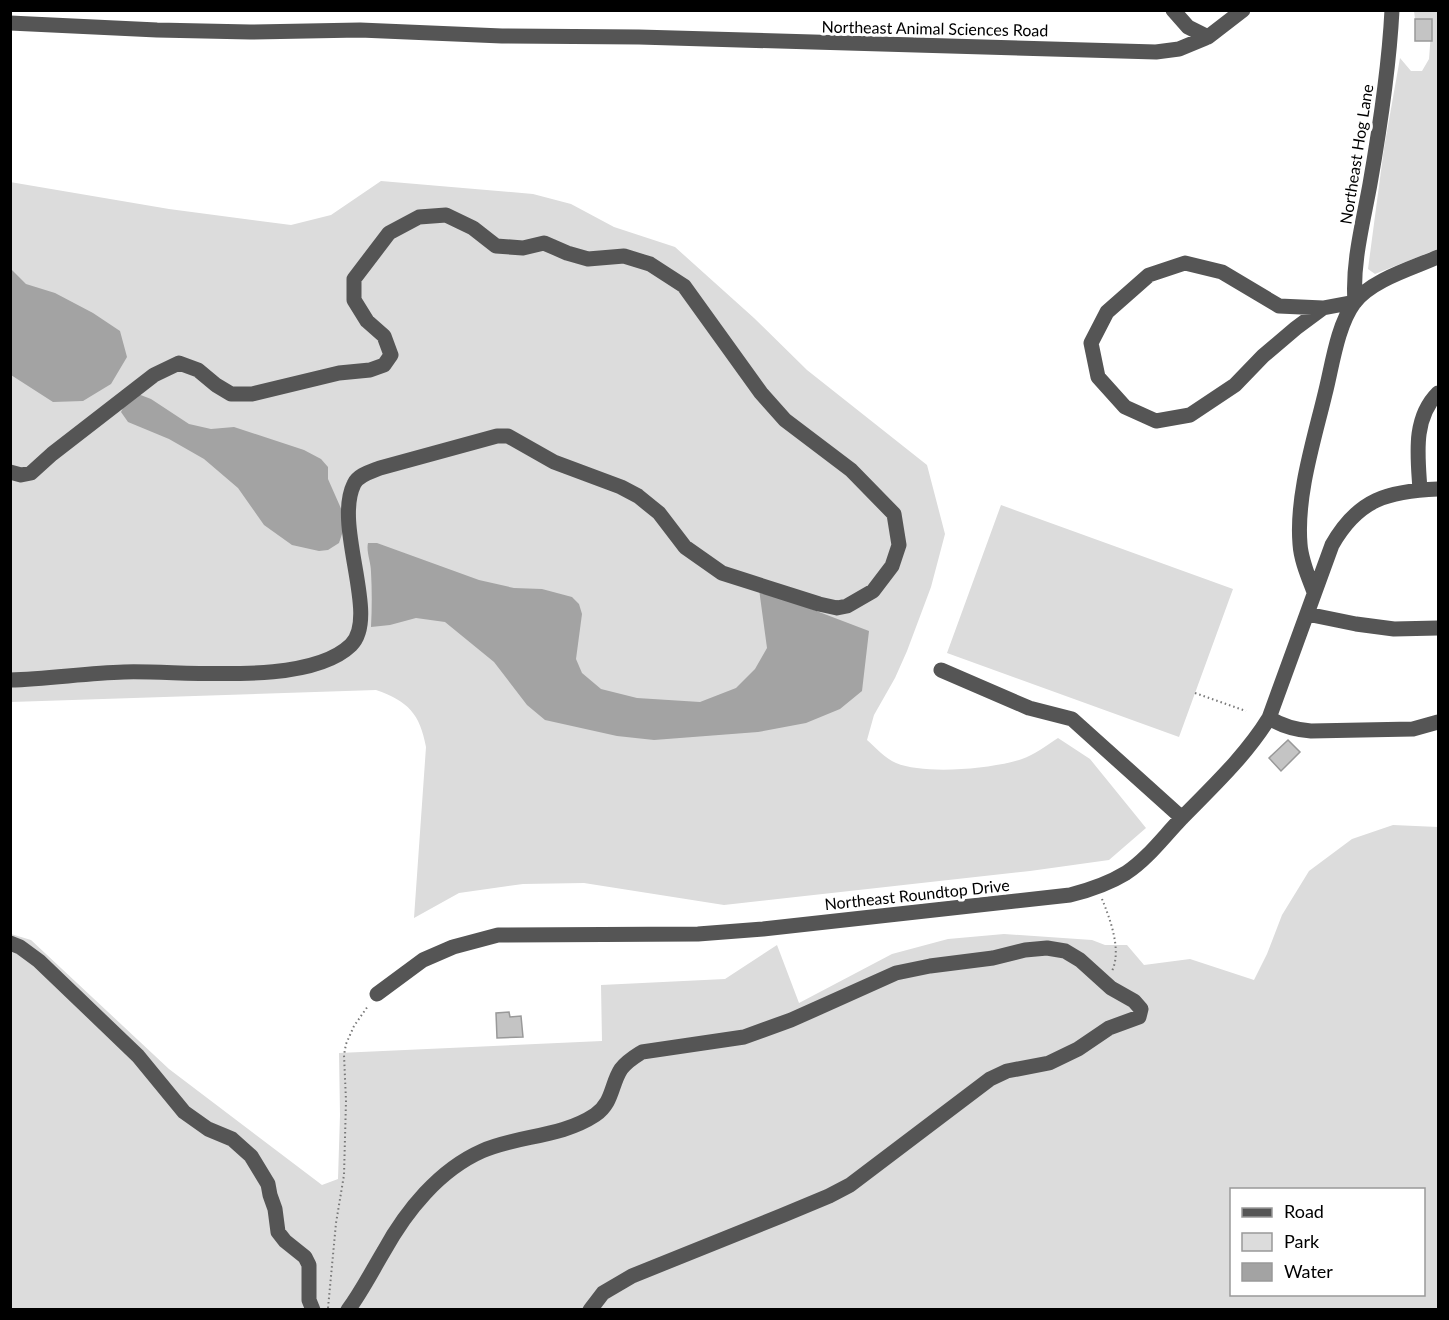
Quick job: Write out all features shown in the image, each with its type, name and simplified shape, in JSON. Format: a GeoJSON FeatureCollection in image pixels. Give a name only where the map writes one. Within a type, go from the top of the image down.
{"type":"FeatureCollection","features":[{"type":"Feature","properties":{"kind":"street"},"geometry":{"type":"LineString","coordinates":[[1173,10],[1188,27],[1208,37]]}},
{"type":"Feature","properties":{"kind":"street","name":"Northeast Animal Sciences Road"},"geometry":{"type":"LineString","coordinates":[[10,22],[157,30],[360,30],[502,36],[639,37],[1156,52],[1179,49],[1208,37],[1244,10]]}},
{"type":"Feature","properties":{"kind":"street","name":"Northeast Hog Lane"},"geometry":{"type":"LineString","coordinates":[[1355,302],[1355,269],[1382,105],[1392,10]]}},
{"type":"Feature","properties":{"kind":"street"},"geometry":{"type":"LineString","coordinates":[[10,472],[21,475],[31,473],[154,375],[179,363],[198,370],[231,394],[252,394],[339,373],[370,370],[384,365],[392,355],[389,346],[384,336],[367,321],[354,300],[354,279],[389,233],[419,217],[446,215],[473,228],[496,246],[523,248],[544,243],[588,259],[624,256],[650,264],[684,286],[761,393],[785,420],[851,470],[894,514],[899,545],[892,566],[873,591],[847,606],[837,608],[819,604],[722,573],[686,547],[659,513],[638,496],[554,462],[508,436],[497,436],[380,468],[362,475],[354,483],[349,535],[361,601],[360,627],[353,644],[334,657],[313,665],[249,674],[127,672],[10,680]]}},
{"type":"Feature","properties":{"kind":"street"},"geometry":{"type":"LineString","coordinates":[[1323,308],[1263,356],[1235,385],[1190,415],[1156,421],[1125,407],[1098,377],[1091,343],[1107,312],[1149,275],[1185,263],[1222,272],[1279,306],[1323,308],[1355,302],[1382,281],[1438,257]]}},
{"type":"Feature","properties":{"kind":"street"},"geometry":{"type":"LineString","coordinates":[[1314,592],[1300,544],[1301,510],[1308,468],[1336,346],[1355,302]]}},
{"type":"Feature","properties":{"kind":"street"},"geometry":{"type":"LineString","coordinates":[[1420,490],[1418,440],[1426,409],[1438,393]]}},
{"type":"Feature","properties":{"kind":"street","name":"Northeast Roundtop Drive"},"geometry":{"type":"LineString","coordinates":[[377,994],[423,960],[453,947],[498,935],[698,934],[763,929],[1070,895],[1098,888],[1128,872],[1243,755],[1269,718],[1314,592],[1341,528],[1355,513],[1378,498],[1395,493],[1438,489]]}},
{"type":"Feature","properties":{"kind":"street"},"geometry":{"type":"LineString","coordinates":[[1307,614],[1394,629],[1438,628]]}},
{"type":"Feature","properties":{"kind":"street"},"geometry":{"type":"LineString","coordinates":[[941,670],[1029,708],[1072,719],[1182,818]]}},
{"type":"Feature","properties":{"kind":"street"},"geometry":{"type":"LineString","coordinates":[[1269,718],[1279,724],[1311,731],[1413,729],[1438,722]]}},
{"type":"Feature","properties":{"kind":"street"},"geometry":{"type":"LineString","coordinates":[[10,944],[20,947],[39,961],[138,1056],[184,1112],[208,1129],[232,1139],[251,1156],[268,1184],[275,1209],[278,1233],[305,1257],[309,1265],[309,1300],[313,1310]]}},
{"type":"Feature","properties":{"kind":"street"},"geometry":{"type":"LineString","coordinates":[[348,1310],[412,1208],[450,1170],[484,1150],[553,1133],[601,1112],[620,1071],[628,1060],[642,1052],[744,1037],[791,1020],[896,973],[1047,948],[1065,951],[1080,960],[1111,988],[1134,1001],[1141,1009],[1139,1017],[1109,1028],[1078,1049],[1048,1063],[1007,1071],[990,1079],[850,1185],[829,1196],[632,1276],[603,1293],[590,1310]]}},
{"type":"Feature","properties":{"kind":"path"},"geometry":{"type":"LineString","coordinates":[[1196,693],[1246,711]]}},
{"type":"Feature","properties":{"kind":"path"},"geometry":{"type":"LineString","coordinates":[[1098,888],[1109,917],[1116,960],[1112,970],[1101,979]]}},
{"type":"Feature","properties":{"kind":"path"},"geometry":{"type":"LineString","coordinates":[[328,1310],[336,1223],[344,1175],[346,1101],[344,1055],[354,1026],[377,994]]}},
{"type":"Feature","properties":{"kind":"green space"},"geometry":{"type":"Polygon","coordinates":[[[1414,11],[1438,11],[1438,249],[1375,274],[1368,269],[1384,148],[1400,58],[1411,71],[1422,71],[1429,59],[1432,19],[1415,19],[1414,11]]]}},
{"type":"Feature","properties":{"kind":"green space"},"geometry":{"type":"Polygon","coordinates":[[[381,181],[533,194],[571,204],[614,227],[675,247],[754,318],[807,370],[927,465],[945,534],[931,587],[907,651],[874,715],[867,740],[884,756],[896,763],[909,767],[941,770],[1009,763],[1031,755],[1058,738],[1090,759],[1146,828],[1109,860],[1030,871],[724,905],[584,883],[523,884],[459,893],[414,918],[426,747],[420,726],[411,710],[387,694],[376,690],[11,702],[10,182],[169,209],[291,225],[331,215],[381,181]]]}},
{"type":"Feature","properties":{"kind":"green space"},"geometry":{"type":"Polygon","coordinates":[[[1001,505],[1233,589],[1179,737],[947,653],[1001,505]]]}},
{"type":"Feature","properties":{"kind":"green space"},"geometry":{"type":"Polygon","coordinates":[[[1393,825],[1438,827],[1438,1309],[11,1309],[11,934],[31,940],[169,1069],[322,1185],[338,1179],[339,1053],[602,1041],[601,985],[725,979],[777,945],[799,1003],[892,954],[948,939],[1004,934],[1092,940],[1105,945],[1127,945],[1144,965],[1190,959],[1254,980],[1282,915],[1309,871],[1352,839],[1393,825]]]}},
{"type":"Feature","properties":{"kind":"water"},"geometry":{"type":"Polygon","coordinates":[[[11,269],[26,284],[55,293],[93,313],[120,331],[127,357],[111,384],[83,401],[53,402],[11,375],[11,269]]]}},
{"type":"Feature","properties":{"kind":"water"},"geometry":{"type":"Polygon","coordinates":[[[138,394],[151,399],[189,424],[211,429],[234,427],[304,450],[321,459],[328,467],[328,479],[343,513],[344,528],[339,543],[328,550],[319,551],[292,545],[264,525],[238,488],[204,459],[169,439],[128,422],[121,412],[127,400],[138,394]]]}},
{"type":"Feature","properties":{"kind":"water"},"geometry":{"type":"Polygon","coordinates":[[[368,543],[377,543],[479,580],[514,588],[542,589],[572,597],[579,604],[582,614],[576,659],[582,673],[601,689],[637,698],[700,702],[736,688],[755,669],[767,648],[759,589],[869,631],[862,691],[840,709],[806,723],[758,732],[654,740],[617,736],[545,720],[527,705],[494,662],[445,622],[416,618],[371,627],[371,568],[368,543]]]}},
{"type":"Feature","properties":{"kind":"building"},"geometry":{"type":"Polygon","coordinates":[[[1415,19],[1432,19],[1432,41],[1415,41],[1415,19]]]}},
{"type":"Feature","properties":{"kind":"building"},"geometry":{"type":"Polygon","coordinates":[[[1288,740],[1300,752],[1281,771],[1269,758],[1288,740]]]}},
{"type":"Feature","properties":{"kind":"building"},"geometry":{"type":"Polygon","coordinates":[[[509,1012],[510,1017],[521,1016],[523,1037],[497,1038],[496,1013],[509,1012]]]}}]}
